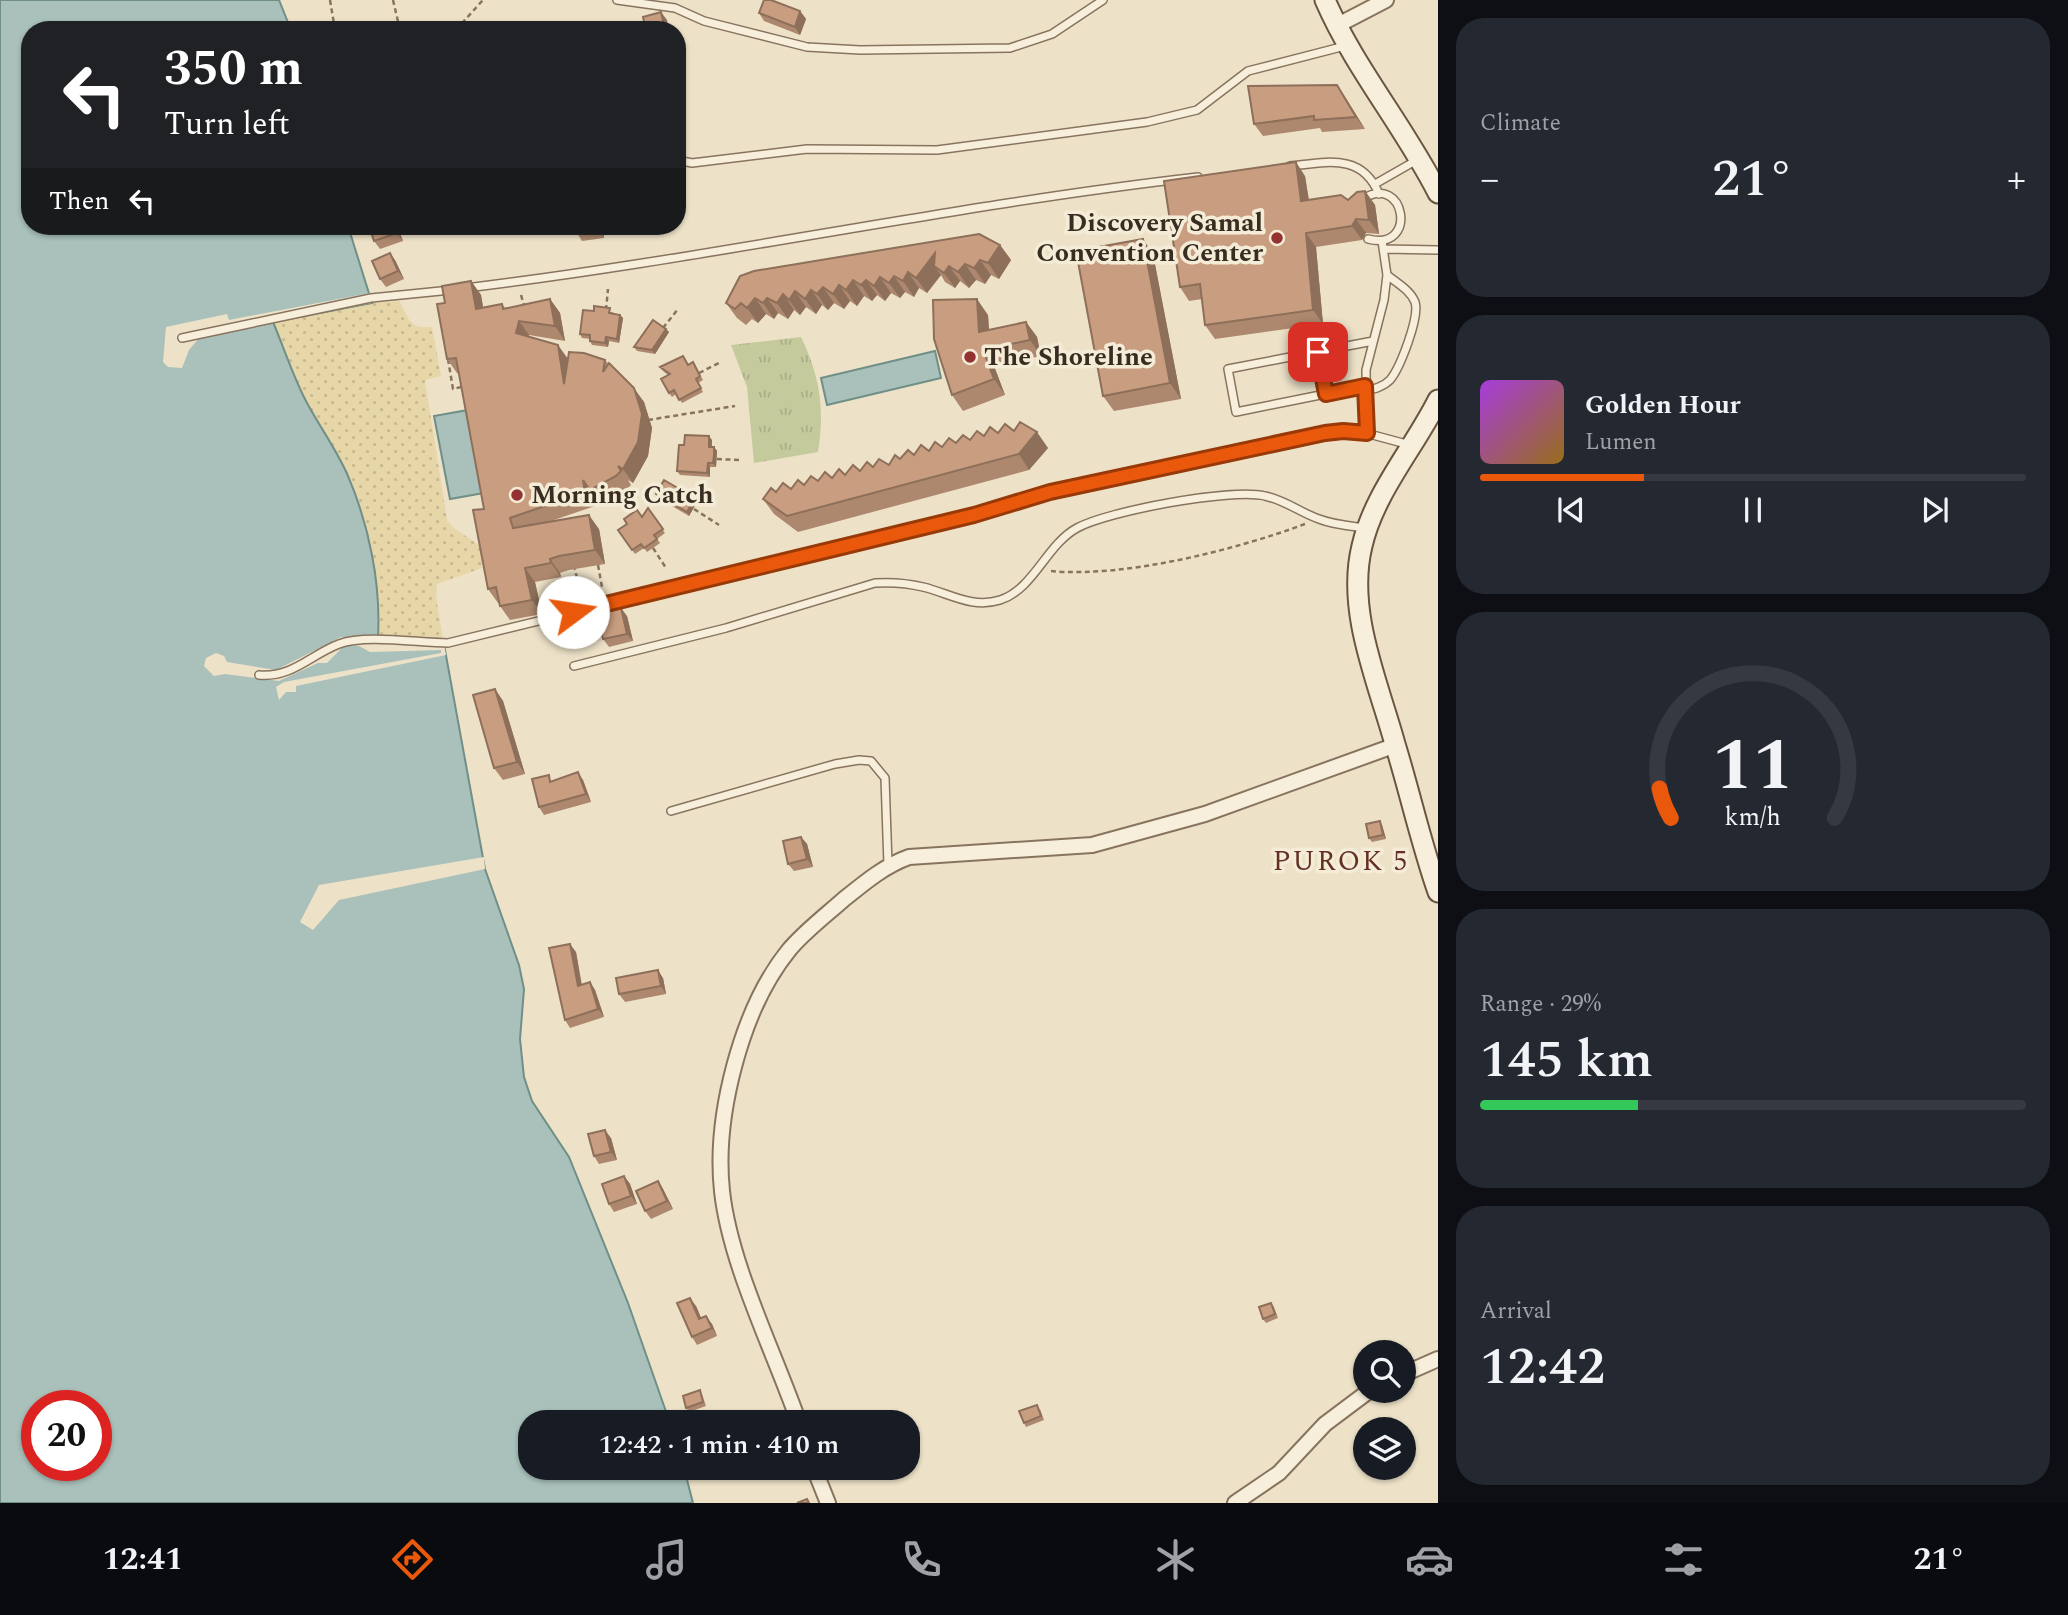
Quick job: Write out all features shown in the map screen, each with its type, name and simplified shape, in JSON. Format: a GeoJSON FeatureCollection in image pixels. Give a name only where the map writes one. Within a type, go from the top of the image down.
{"type":"FeatureCollection","features":[{"type":"Feature","properties":{"kind":"main road"},"geometry":{"type":"LineString","coordinates":[[1325,0],[1346,46],[1420,158],[1438,193]]}},
{"type":"Feature","properties":{"kind":"main road"},"geometry":{"type":"LineString","coordinates":[[1438,400],[1388,484],[1367,528],[1361,547],[1357,589],[1367,646],[1438,892]]}},
{"type":"Feature","properties":{"kind":"street"},"geometry":{"type":"LineString","coordinates":[[1336,26],[1386,0]]}},
{"type":"Feature","properties":{"kind":"street"},"geometry":{"type":"LineString","coordinates":[[794,1410],[744,1273],[728,1220],[721,1164],[724,1108],[746,1034],[773,973],[789,949],[888,865],[936,853],[1092,845],[1205,814],[1396,744]]}},
{"type":"Feature","properties":{"kind":"street"},"geometry":{"type":"LineString","coordinates":[[1416,1369],[1438,1359]]}},
{"type":"Feature","properties":{"kind":"street"},"geometry":{"type":"LineString","coordinates":[[1235,1503],[1279,1473],[1325,1424],[1353,1403]]}},
{"type":"Feature","properties":{"kind":"street"},"geometry":{"type":"LineString","coordinates":[[819,1480],[828,1503]]}},
{"type":"Feature","properties":{"kind":"lane"},"geometry":{"type":"LineString","coordinates":[[617,0],[667,6],[704,22],[807,47],[860,50],[1010,48],[1052,34],[1103,0]]}},
{"type":"Feature","properties":{"kind":"lane"},"geometry":{"type":"LineString","coordinates":[[686,162],[807,149],[937,150],[1147,122],[1197,110],[1248,71],[1346,46]]}},
{"type":"Feature","properties":{"kind":"lane"},"geometry":{"type":"LineString","coordinates":[[1375,184],[1420,158]]}},
{"type":"Feature","properties":{"kind":"lane"},"geometry":{"type":"LineString","coordinates":[[1281,167],[1339,163],[1360,167],[1372,177],[1379,194]]}},
{"type":"Feature","properties":{"kind":"lane"},"geometry":{"type":"LineString","coordinates":[[182,338],[371,298],[577,275],[1084,189],[1212,175]]}},
{"type":"Feature","properties":{"kind":"lane"},"geometry":{"type":"LineString","coordinates":[[1357,208],[1366,197],[1379,194],[1395,201],[1402,218],[1395,234],[1383,245]]}},
{"type":"Feature","properties":{"kind":"lane"},"geometry":{"type":"LineString","coordinates":[[1368,239],[1383,245],[1438,250]]}},
{"type":"Feature","properties":{"kind":"lane"},"geometry":{"type":"LineString","coordinates":[[1367,433],[1365,389],[1387,275],[1383,245]]}},
{"type":"Feature","properties":{"kind":"lane"},"geometry":{"type":"LineString","coordinates":[[1373,341],[1228,369],[1236,412],[1326,394],[1376,389],[1391,379],[1398,367],[1417,313],[1411,295],[1387,275]]}},
{"type":"Feature","properties":{"kind":"lane"},"geometry":{"type":"LineString","coordinates":[[1318,352],[1326,394]]}},
{"type":"Feature","properties":{"kind":"lane"},"geometry":{"type":"LineString","coordinates":[[259,675],[281,675],[339,644],[448,643],[974,515],[1050,492],[1325,433],[1367,433],[1413,446]]}},
{"type":"Feature","properties":{"kind":"lane"},"geometry":{"type":"LineString","coordinates":[[574,666],[726,628],[875,583],[898,582],[924,587],[978,604],[1002,600],[1037,569],[1052,547],[1077,528],[1116,514],[1174,503],[1220,495],[1264,495],[1319,519],[1367,528]]}},
{"type":"Feature","properties":{"kind":"lane"},"geometry":{"type":"LineString","coordinates":[[671,811],[835,764],[871,761],[885,778],[888,865]]}},
{"type":"Feature","properties":{"kind":"path"},"geometry":{"type":"LineString","coordinates":[[330,0],[334,21]]}},
{"type":"Feature","properties":{"kind":"path"},"geometry":{"type":"LineString","coordinates":[[393,0],[398,21]]}},
{"type":"Feature","properties":{"kind":"path"},"geometry":{"type":"LineString","coordinates":[[464,21],[483,0]]}},
{"type":"Feature","properties":{"kind":"path"},"geometry":{"type":"LineString","coordinates":[[606,311],[608,289]]}},
{"type":"Feature","properties":{"kind":"path"},"geometry":{"type":"LineString","coordinates":[[521,295],[525,308]]}},
{"type":"Feature","properties":{"kind":"path"},"geometry":{"type":"LineString","coordinates":[[663,328],[678,309]]}},
{"type":"Feature","properties":{"kind":"path"},"geometry":{"type":"LineString","coordinates":[[447,352],[453,389],[468,386]]}},
{"type":"Feature","properties":{"kind":"path"},"geometry":{"type":"LineString","coordinates":[[699,373],[721,362]]}},
{"type":"Feature","properties":{"kind":"path"},"geometry":{"type":"LineString","coordinates":[[646,420],[735,406]]}},
{"type":"Feature","properties":{"kind":"path"},"geometry":{"type":"LineString","coordinates":[[717,458],[739,460]]}},
{"type":"Feature","properties":{"kind":"path"},"geometry":{"type":"LineString","coordinates":[[694,509],[719,525]]}},
{"type":"Feature","properties":{"kind":"path"},"geometry":{"type":"LineString","coordinates":[[1037,569],[1075,573],[1135,566],[1227,548],[1319,519]]}},
{"type":"Feature","properties":{"kind":"path"},"geometry":{"type":"LineString","coordinates":[[653,548],[666,568]]}},
{"type":"Feature","properties":{"kind":"path"},"geometry":{"type":"LineString","coordinates":[[572,556],[580,592]]}},
{"type":"Feature","properties":{"kind":"path"},"geometry":{"type":"LineString","coordinates":[[598,565],[602,587]]}},
{"type":"Feature","properties":{"kind":"green space"},"geometry":{"type":"Polygon","coordinates":[[[801,337],[817,379],[821,407],[818,452],[754,463],[747,387],[731,345],[801,337]]]}},
{"type":"Feature","properties":{"kind":"sand"},"geometry":{"type":"Polygon","coordinates":[[[399,301],[411,322],[418,326],[432,327],[441,376],[425,380],[447,520],[455,529],[482,547],[482,568],[437,584],[436,597],[443,639],[378,637],[378,596],[362,514],[348,475],[301,391],[273,322],[372,303],[399,301]]]}},
{"type":"Feature","properties":{"kind":"water"},"geometry":{"type":"Polygon","coordinates":[[[0,0],[279,0],[287,21],[21,21],[21,235],[351,235],[372,303],[273,322],[301,391],[344,466],[362,514],[378,596],[378,637],[443,639],[485,869],[519,965],[524,989],[520,1039],[524,1077],[532,1101],[569,1157],[628,1303],[665,1410],[518,1410],[518,1480],[687,1480],[693,1503],[0,1503],[0,0]]]}},
{"type":"Feature","properties":{"kind":"water"},"geometry":{"type":"Polygon","coordinates":[[[935,351],[941,378],[827,405],[821,378],[935,351]]]}},
{"type":"Feature","properties":{"kind":"water"},"geometry":{"type":"Polygon","coordinates":[[[468,410],[484,493],[450,499],[434,416],[468,410]]]}},
{"type":"Feature","properties":{"kind":"pier"},"geometry":{"type":"Polygon","coordinates":[[[370,293],[372,303],[199,338],[189,350],[182,368],[168,367],[163,362],[166,327],[227,314],[229,320],[370,293]]]}},
{"type":"Feature","properties":{"kind":"pier"},"geometry":{"type":"Polygon","coordinates":[[[341,637],[443,639],[446,655],[296,686],[296,692],[286,692],[279,700],[276,687],[284,682],[441,653],[441,650],[370,652],[359,646],[345,645],[327,663],[318,663],[279,681],[225,674],[214,676],[204,666],[206,658],[216,653],[224,656],[227,662],[276,670],[341,637]]]}},
{"type":"Feature","properties":{"kind":"pier"},"geometry":{"type":"Polygon","coordinates":[[[484,857],[485,869],[339,900],[313,930],[300,922],[319,885],[484,857]]]}},
{"type":"Feature","properties":{"kind":"building"},"geometry":{"type":"Polygon","coordinates":[[[764,0],[800,11],[795,27],[759,13],[764,0]]]}},
{"type":"Feature","properties":{"kind":"building"},"geometry":{"type":"Polygon","coordinates":[[[661,12],[663,21],[644,21],[643,17],[661,12]]]}},
{"type":"Feature","properties":{"kind":"building"},"geometry":{"type":"Polygon","coordinates":[[[1337,85],[1356,117],[1314,120],[1314,116],[1254,124],[1248,86],[1337,85]]]}},
{"type":"Feature","properties":{"kind":"building","name":"Discovery Samal Convention Center"},"geometry":{"type":"Polygon","coordinates":[[[1296,162],[1301,201],[1341,195],[1348,200],[1357,192],[1365,191],[1369,220],[1356,219],[1352,226],[1306,233],[1313,310],[1205,325],[1200,284],[1180,287],[1164,181],[1296,162]]]}},
{"type":"Feature","properties":{"kind":"building"},"geometry":{"type":"Polygon","coordinates":[[[979,234],[1000,245],[988,263],[980,260],[974,268],[965,264],[958,272],[949,266],[944,273],[934,266],[935,253],[916,278],[908,272],[903,281],[894,276],[889,283],[880,277],[874,286],[866,280],[861,285],[853,280],[846,290],[839,285],[833,294],[823,287],[817,294],[811,290],[805,299],[795,291],[789,300],[783,294],[777,303],[767,298],[763,303],[755,298],[747,308],[741,303],[735,309],[726,303],[740,276],[754,271],[979,234]]]}},
{"type":"Feature","properties":{"kind":"building"},"geometry":{"type":"Polygon","coordinates":[[[372,235],[391,235],[374,241],[372,235]]]}},
{"type":"Feature","properties":{"kind":"building"},"geometry":{"type":"Polygon","coordinates":[[[1143,239],[1170,383],[1103,396],[1076,251],[1143,239]]]}},
{"type":"Feature","properties":{"kind":"building"},"geometry":{"type":"Polygon","coordinates":[[[390,253],[398,271],[380,279],[372,261],[390,253]]]}},
{"type":"Feature","properties":{"kind":"building"},"geometry":{"type":"Polygon","coordinates":[[[471,281],[476,309],[502,304],[503,309],[550,299],[555,326],[519,321],[516,333],[558,345],[564,384],[569,352],[584,353],[605,360],[603,372],[609,363],[634,388],[642,414],[638,442],[623,469],[618,466],[621,471],[616,476],[590,490],[583,480],[585,492],[510,518],[513,528],[589,515],[595,550],[559,556],[550,559],[551,563],[525,568],[532,600],[500,606],[496,587],[488,589],[473,510],[484,509],[456,358],[447,359],[437,304],[445,303],[442,286],[471,281]]]}},
{"type":"Feature","properties":{"kind":"building"},"geometry":{"type":"Polygon","coordinates":[[[977,299],[979,332],[1026,322],[1030,340],[983,350],[994,379],[952,395],[934,339],[933,300],[977,299]]]}},
{"type":"Feature","properties":{"kind":"building"},"geometry":{"type":"Polygon","coordinates":[[[594,306],[610,308],[609,313],[620,315],[617,339],[606,337],[605,343],[590,341],[590,335],[580,334],[583,310],[594,311],[594,306]]]}},
{"type":"Feature","properties":{"kind":"building"},"geometry":{"type":"Polygon","coordinates":[[[653,320],[666,329],[652,350],[634,347],[653,320]]]}},
{"type":"Feature","properties":{"kind":"building"},"geometry":{"type":"Polygon","coordinates":[[[683,356],[688,365],[693,362],[700,376],[696,379],[701,388],[679,400],[674,390],[669,393],[661,379],[670,374],[660,367],[683,356]]]}},
{"type":"Feature","properties":{"kind":"building"},"geometry":{"type":"Polygon","coordinates":[[[1020,422],[1037,432],[1019,454],[787,516],[763,499],[771,488],[776,492],[783,483],[791,489],[798,480],[804,485],[811,476],[818,481],[825,472],[832,478],[839,469],[845,475],[853,465],[860,471],[867,462],[873,467],[879,459],[889,465],[895,455],[900,459],[908,450],[914,455],[921,445],[929,451],[935,442],[942,447],[949,438],[956,443],[963,435],[970,440],[977,431],[984,436],[990,427],[998,433],[1005,424],[1014,431],[1020,422]]]}},
{"type":"Feature","properties":{"kind":"building"},"geometry":{"type":"Polygon","coordinates":[[[685,435],[709,436],[709,447],[714,447],[714,455],[713,463],[708,463],[707,473],[677,471],[679,445],[684,445],[685,435]]]}},
{"type":"Feature","properties":{"kind":"building"},"geometry":{"type":"Polygon","coordinates":[[[664,480],[695,498],[687,512],[656,494],[664,480]]]}},
{"type":"Feature","properties":{"kind":"building"},"geometry":{"type":"Polygon","coordinates":[[[648,508],[663,529],[654,535],[657,539],[650,544],[644,548],[641,544],[632,550],[618,530],[627,524],[624,519],[637,510],[642,517],[648,508]]]}},
{"type":"Feature","properties":{"kind":"building"},"geometry":{"type":"Polygon","coordinates":[[[621,608],[627,634],[603,639],[597,614],[621,608]]]}},
{"type":"Feature","properties":{"kind":"building"},"geometry":{"type":"Polygon","coordinates":[[[495,689],[517,762],[494,768],[473,695],[495,689]]]}},
{"type":"Feature","properties":{"kind":"building"},"geometry":{"type":"Polygon","coordinates":[[[578,772],[586,794],[539,807],[532,779],[549,775],[550,782],[578,772]]]}},
{"type":"Feature","properties":{"kind":"building"},"geometry":{"type":"Polygon","coordinates":[[[1380,821],[1383,835],[1369,838],[1366,824],[1380,821]]]}},
{"type":"Feature","properties":{"kind":"building"},"geometry":{"type":"Polygon","coordinates":[[[801,837],[807,859],[788,864],[783,841],[801,837]]]}},
{"type":"Feature","properties":{"kind":"building"},"geometry":{"type":"Polygon","coordinates":[[[570,944],[578,986],[590,982],[598,1009],[565,1020],[549,948],[570,944]]]}},
{"type":"Feature","properties":{"kind":"building"},"geometry":{"type":"Polygon","coordinates":[[[658,970],[661,986],[619,994],[616,978],[658,970]]]}},
{"type":"Feature","properties":{"kind":"building"},"geometry":{"type":"Polygon","coordinates":[[[605,1130],[611,1152],[594,1156],[588,1134],[605,1130]]]}},
{"type":"Feature","properties":{"kind":"building"},"geometry":{"type":"Polygon","coordinates":[[[624,1176],[631,1196],[609,1204],[602,1184],[624,1176]]]}},
{"type":"Feature","properties":{"kind":"building"},"geometry":{"type":"Polygon","coordinates":[[[658,1181],[667,1201],[645,1211],[636,1191],[658,1181]]]}},
{"type":"Feature","properties":{"kind":"building"},"geometry":{"type":"Polygon","coordinates":[[[690,1298],[699,1319],[706,1316],[712,1328],[692,1337],[677,1303],[690,1298]]]}},
{"type":"Feature","properties":{"kind":"building"},"geometry":{"type":"Polygon","coordinates":[[[1271,1303],[1275,1314],[1263,1319],[1259,1307],[1271,1303]]]}},
{"type":"Feature","properties":{"kind":"building"},"geometry":{"type":"Polygon","coordinates":[[[700,1390],[703,1402],[686,1408],[683,1396],[700,1390]]]}},
{"type":"Feature","properties":{"kind":"building"},"geometry":{"type":"Polygon","coordinates":[[[1037,1405],[1041,1416],[1024,1423],[1019,1411],[1037,1405]]]}},
{"type":"Feature","properties":{"kind":"place","name":"Discovery Samal Convention Center"},"geometry":{"type":"Point","coordinates":[1277,238]}},
{"type":"Feature","properties":{"kind":"place","name":"The Shoreline"},"geometry":{"type":"Point","coordinates":[970,357]}},
{"type":"Feature","properties":{"kind":"place","name":"Morning Catch"},"geometry":{"type":"Point","coordinates":[517,495]}},
{"type":"Feature","properties":{"kind":"district","name":"PUROK 5"},"geometry":{"type":"Point","coordinates":[1341,861]}},
{"type":"Feature","properties":{"kind":"route"},"geometry":{"type":"LineString","coordinates":[[573,612],[974,515],[1050,492],[1325,433],[1367,433],[1365,386],[1326,394],[1318,352]]}}]}
